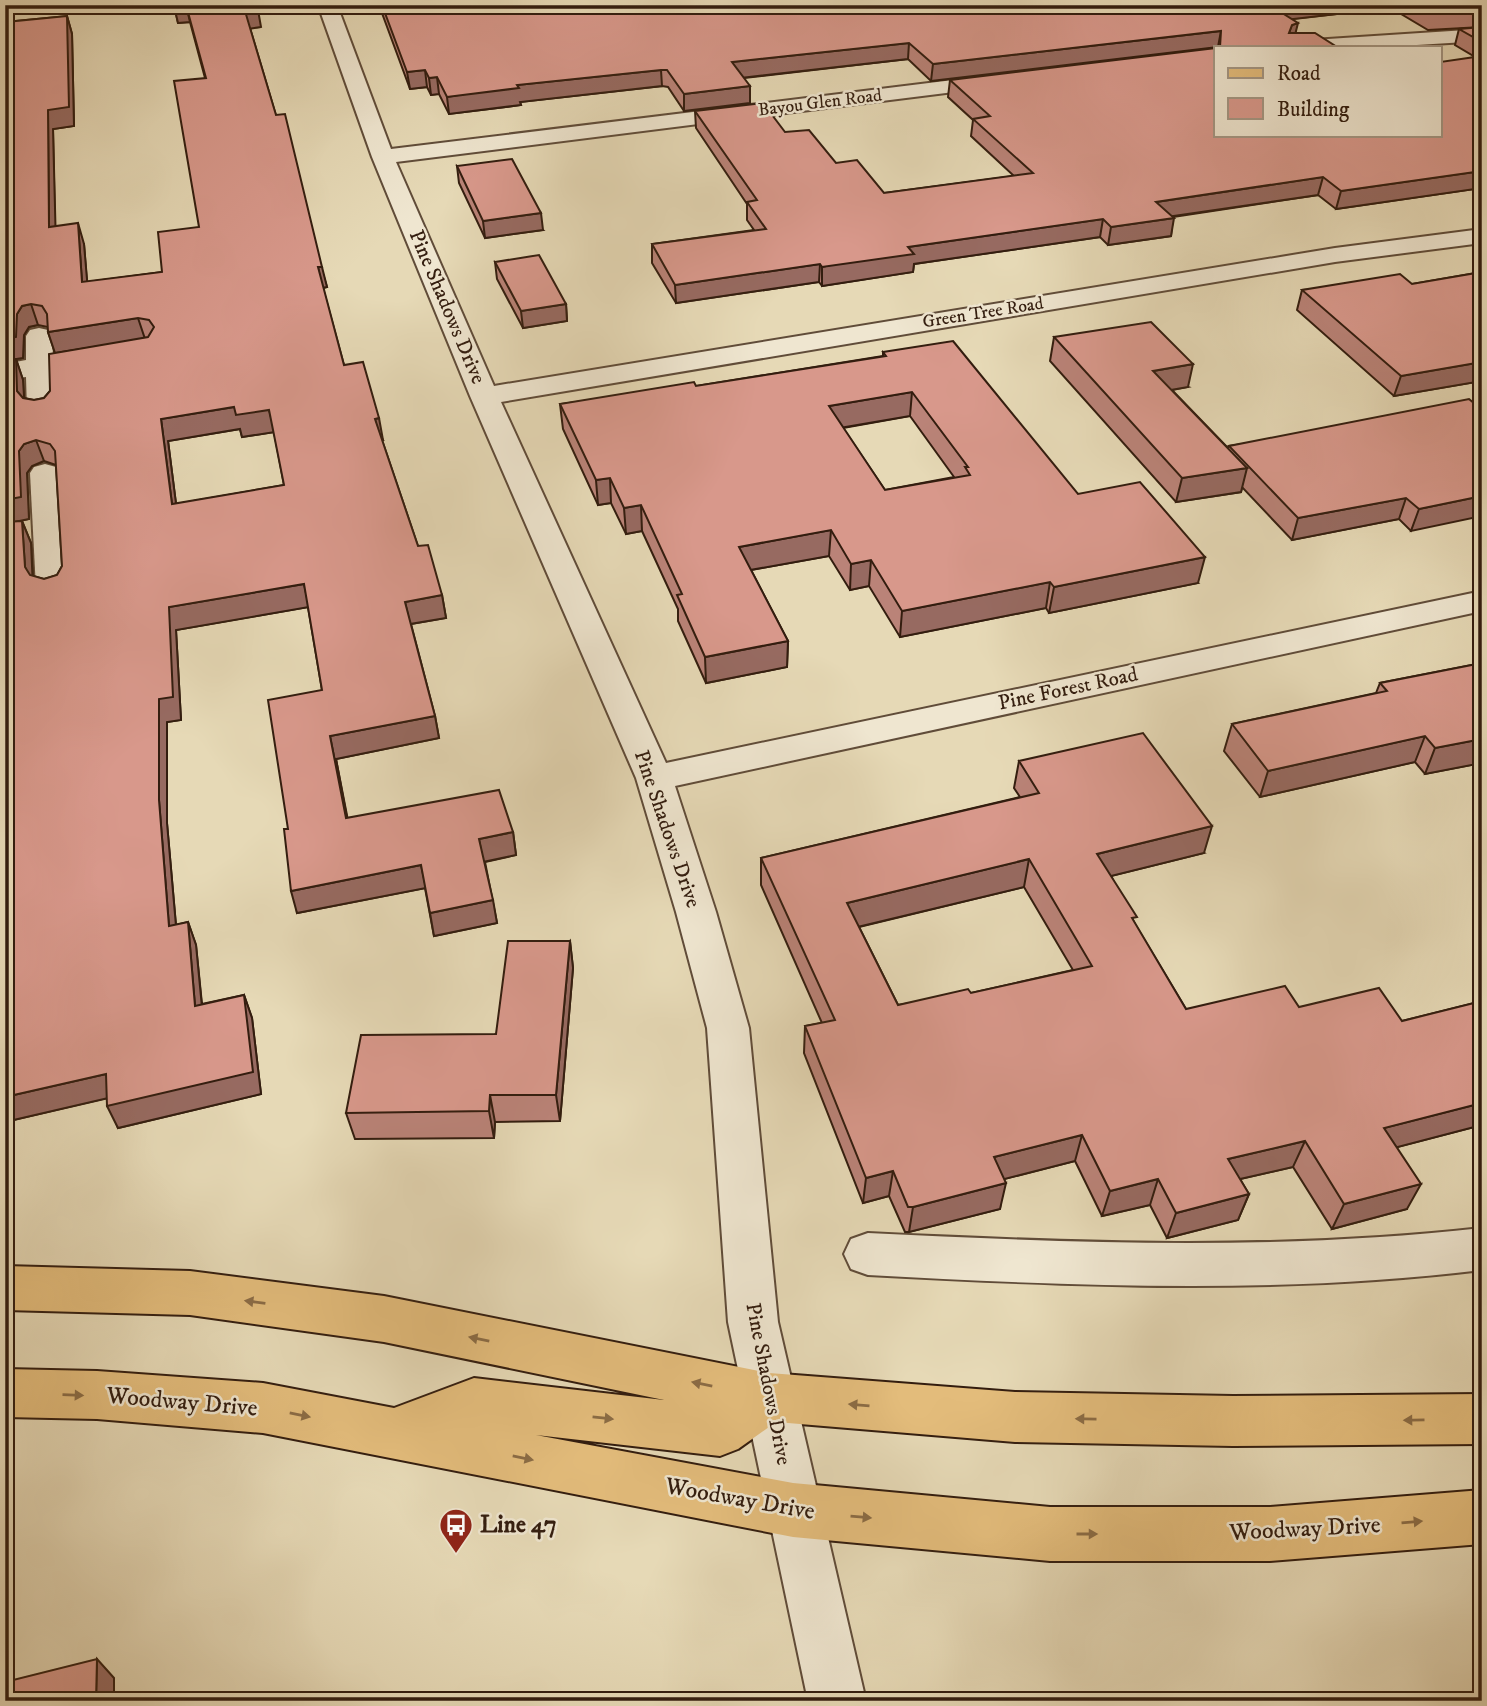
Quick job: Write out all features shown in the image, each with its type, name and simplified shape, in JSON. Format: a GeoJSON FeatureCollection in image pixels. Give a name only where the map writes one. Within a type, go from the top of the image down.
{"type":"FeatureCollection","features":[{"type":"Feature","properties":{"kind":"main road"},"geometry":{"type":"LineString","coordinates":[[5,1288],[190,1293],[384,1319],[769,1397],[1015,1417],[1233,1421],[1482,1419]]}},
{"type":"Feature","properties":{"kind":"main road","name":"Woodway Drive"},"geometry":{"type":"LineString","coordinates":[[5,1393],[97,1395],[262,1408],[793,1510],[1050,1534],[1270,1534],[1482,1517]]}},
{"type":"Feature","properties":{"kind":"main road"},"geometry":{"type":"LineString","coordinates":[[394,1433],[474,1403],[720,1431],[769,1397]]}},
{"type":"Feature","properties":{"kind":"street","name":"Pine Shadows Drive"},"geometry":{"type":"LineString","coordinates":[[327,5],[383,157],[484,396],[654,778],[696,912],[728,1028],[753,1322],[837,1701]]}},
{"type":"Feature","properties":{"kind":"street"},"geometry":{"type":"LineString","coordinates":[[1312,46],[1482,35]]}},
{"type":"Feature","properties":{"kind":"street","name":"Bayou Glen Road"},"geometry":{"type":"LineString","coordinates":[[383,157],[1016,78]]}},
{"type":"Feature","properties":{"kind":"street","name":"Green Tree Road"},"geometry":{"type":"LineString","coordinates":[[484,396],[1335,255],[1482,236]]}},
{"type":"Feature","properties":{"kind":"street"},"geometry":{"type":"LineString","coordinates":[[38,335],[41,411]]}},
{"type":"Feature","properties":{"kind":"street"},"geometry":{"type":"LineString","coordinates":[[5,372],[119,354]]}},
{"type":"Feature","properties":{"kind":"street"},"geometry":{"type":"LineString","coordinates":[[45,473],[52,589]]}},
{"type":"Feature","properties":{"kind":"street"},"geometry":{"type":"LineString","coordinates":[[16,533],[48,528]]}},
{"type":"Feature","properties":{"kind":"street","name":"Pine Forest Road"},"geometry":{"type":"LineString","coordinates":[[654,778],[1482,601]]}},
{"type":"Feature","properties":{"kind":"street"},"geometry":{"type":"LineString","coordinates":[[868,1254],[1083,1265],[1213,1265],[1378,1260],[1482,1249]]}},
{"type":"Feature","properties":{"kind":"building"},"geometry":{"type":"Polygon","coordinates":[[[186,5],[256,5],[258,10],[245,11],[276,115],[285,114],[322,267],[318,267],[344,365],[363,362],[379,418],[375,419],[418,546],[428,545],[442,595],[405,602],[435,716],[330,736],[346,818],[499,790],[513,832],[479,839],[493,900],[430,913],[421,865],[291,891],[284,829],[288,829],[268,700],[322,690],[304,584],[169,607],[173,697],[159,699],[159,800],[169,926],[188,922],[195,1006],[244,995],[253,1072],[107,1106],[106,1074],[5,1097],[5,522],[22,521],[25,567],[30,575],[44,579],[57,575],[62,566],[55,451],[50,444],[36,440],[24,444],[19,451],[21,497],[5,500],[5,360],[16,359],[17,391],[23,398],[44,398],[50,391],[49,354],[148,337],[154,327],[149,320],[138,318],[48,332],[47,314],[42,306],[31,304],[22,306],[17,314],[16,337],[5,339],[6,22],[67,16],[69,107],[48,110],[49,227],[78,223],[82,282],[162,272],[158,232],[199,227],[174,81],[206,78],[186,5]],[[234,407],[161,419],[172,504],[284,485],[269,410],[236,415],[234,407]]]}},
{"type":"Feature","properties":{"kind":"building"},"geometry":{"type":"Polygon","coordinates":[[[382,5],[1277,5],[1271,6],[1298,23],[1292,25],[1289,33],[1315,33],[1335,46],[1220,46],[1221,31],[933,64],[909,43],[732,62],[750,86],[684,94],[667,70],[517,85],[519,88],[447,97],[437,77],[429,78],[425,70],[407,72],[382,5]]]}},
{"type":"Feature","properties":{"kind":"building"},"geometry":{"type":"Polygon","coordinates":[[[1417,5],[1482,5],[1482,12],[1433,14],[1417,5]]]}},
{"type":"Feature","properties":{"kind":"building"},"geometry":{"type":"Polygon","coordinates":[[[1482,27],[1482,42],[1459,29],[1482,27]]]}},
{"type":"Feature","properties":{"kind":"building"},"geometry":{"type":"Polygon","coordinates":[[[1214,48],[1214,136],[1442,136],[1442,62],[1482,56],[1482,171],[1341,191],[1323,177],[1156,202],[1174,218],[1111,227],[1103,219],[908,247],[914,254],[822,267],[820,264],[675,285],[652,244],[766,229],[747,202],[757,200],[695,111],[763,103],[785,132],[809,130],[836,163],[857,160],[884,193],[1033,173],[973,119],[990,116],[950,80],[1214,48]]]}},
{"type":"Feature","properties":{"kind":"building"},"geometry":{"type":"Polygon","coordinates":[[[512,159],[541,213],[483,221],[457,166],[512,159]]]}},
{"type":"Feature","properties":{"kind":"building"},"geometry":{"type":"Polygon","coordinates":[[[539,255],[566,304],[521,311],[495,262],[539,255]]]}},
{"type":"Feature","properties":{"kind":"building"},"geometry":{"type":"Polygon","coordinates":[[[1482,272],[1482,362],[1401,376],[1302,290],[1400,274],[1412,284],[1482,272]]]}},
{"type":"Feature","properties":{"kind":"building"},"geometry":{"type":"Polygon","coordinates":[[[1151,322],[1193,364],[1153,371],[1247,468],[1182,478],[1054,337],[1151,322]]]}},
{"type":"Feature","properties":{"kind":"building"},"geometry":{"type":"Polygon","coordinates":[[[953,341],[1078,494],[1140,482],[1205,557],[1054,587],[1050,582],[902,611],[871,560],[851,564],[831,530],[739,547],[788,641],[705,657],[677,595],[682,594],[641,505],[624,508],[610,478],[596,480],[560,404],[694,382],[696,386],[886,356],[883,352],[953,341]],[[912,392],[829,406],[885,490],[970,475],[965,467],[968,467],[912,392]]]}},
{"type":"Feature","properties":{"kind":"building"},"geometry":{"type":"Polygon","coordinates":[[[1469,399],[1482,410],[1482,496],[1419,509],[1406,498],[1298,518],[1229,446],[1469,399]]]}},
{"type":"Feature","properties":{"kind":"building"},"geometry":{"type":"Polygon","coordinates":[[[1482,663],[1482,739],[1435,748],[1425,736],[1268,771],[1232,724],[1387,691],[1380,683],[1482,663]]]}},
{"type":"Feature","properties":{"kind":"building"},"geometry":{"type":"Polygon","coordinates":[[[1143,733],[1212,826],[1097,854],[1137,917],[1132,918],[1186,1009],[1285,986],[1299,1007],[1379,988],[1402,1021],[1482,1001],[1482,1103],[1384,1128],[1421,1184],[1344,1204],[1305,1141],[1228,1159],[1249,1194],[1176,1213],[1158,1179],[1110,1191],[1082,1135],[994,1157],[1006,1183],[913,1207],[908,1207],[893,1171],[866,1178],[805,1026],[835,1020],[761,858],[1039,793],[1019,761],[1143,733]],[[1029,859],[847,903],[898,1005],[968,989],[971,993],[1092,966],[1029,859]]]}},
{"type":"Feature","properties":{"kind":"building"},"geometry":{"type":"Polygon","coordinates":[[[508,941],[570,941],[556,1095],[490,1095],[489,1111],[346,1113],[361,1035],[496,1034],[508,941]]]}},
{"type":"Feature","properties":{"kind":"building"},"geometry":{"type":"Polygon","coordinates":[[[97,1659],[96,1701],[5,1701],[5,1682],[97,1659]]]}},
{"type":"Feature","properties":{"kind":"place","name":"Line 47"},"geometry":{"type":"Point","coordinates":[456,1555]}}]}
